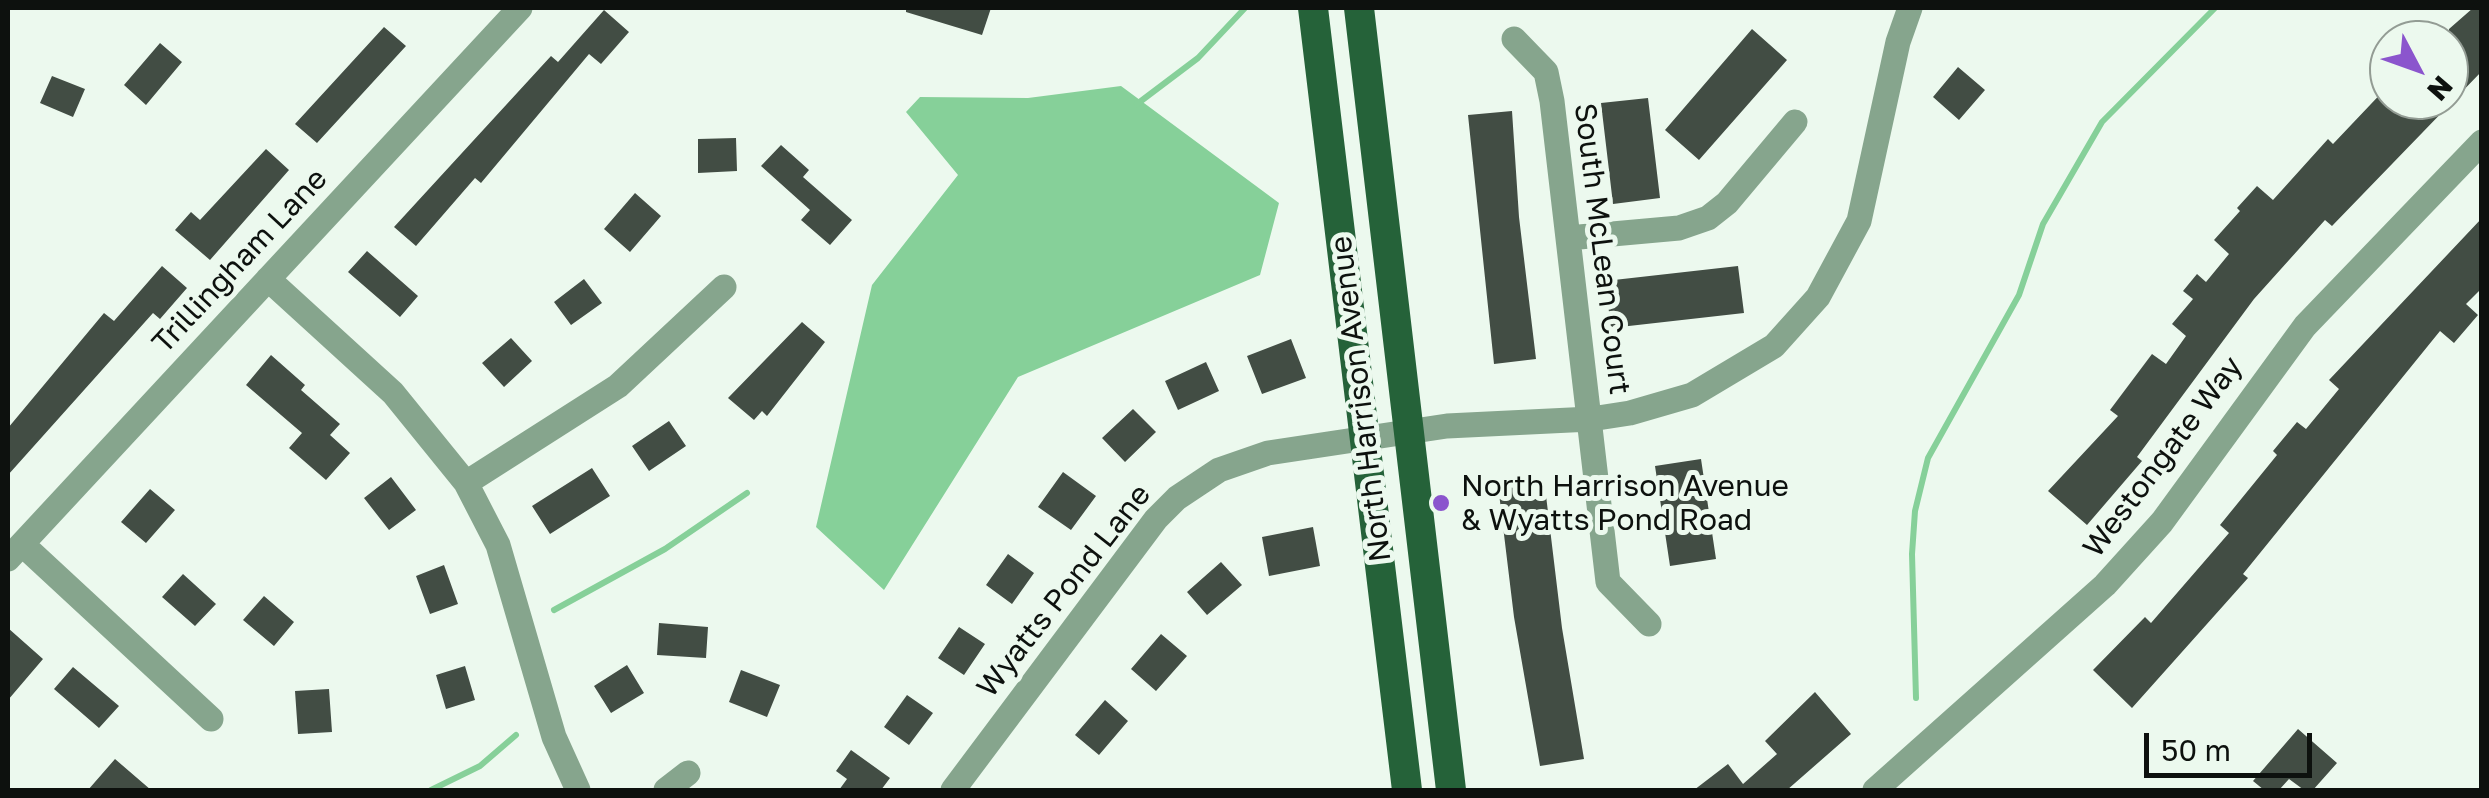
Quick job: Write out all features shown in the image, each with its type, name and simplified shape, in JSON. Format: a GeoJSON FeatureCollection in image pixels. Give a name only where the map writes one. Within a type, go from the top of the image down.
{"type":"FeatureCollection","features":[{"type":"Feature","properties":{"kind":"main road","name":"North Harrison Avenue"},"geometry":{"type":"LineString","coordinates":[[1313,8],[1407,790]]}},
{"type":"Feature","properties":{"kind":"main road","name":"North Harrison Avenue"},"geometry":{"type":"LineString","coordinates":[[1359,8],[1451,790]]}},
{"type":"Feature","properties":{"kind":"street","name":"Trillingham Lane"},"geometry":{"type":"LineString","coordinates":[[15,552],[520,8]]}},
{"type":"Feature","properties":{"kind":"street","name":"Wyatts Pond Lane"},"geometry":{"type":"LineString","coordinates":[[953,790],[1134,546],[1177,498],[1244,460],[1447,426],[1591,419],[1659,406],[1719,382],[1774,346],[1818,297],[1848,247],[1864,205],[1898,42],[1910,8]]}},
{"type":"Feature","properties":{"kind":"street","name":"South McLean Court"},"geometry":{"type":"LineString","coordinates":[[1514,39],[1546,72],[1608,582],[1649,624]]}},
{"type":"Feature","properties":{"kind":"street"},"geometry":{"type":"LineString","coordinates":[[1568,238],[1679,228],[1708,218],[1727,204],[1794,122]]}},
{"type":"Feature","properties":{"kind":"street","name":"Westongate Way"},"geometry":{"type":"LineString","coordinates":[[1875,790],[2105,585],[2162,522],[2305,326],[2482,142]]}},
{"type":"Feature","properties":{"kind":"street"},"geometry":{"type":"LineString","coordinates":[[268,278],[393,392],[466,483],[498,544],[554,737],[578,790]]}},
{"type":"Feature","properties":{"kind":"street"},"geometry":{"type":"LineString","coordinates":[[466,483],[618,386],[724,287]]}},
{"type":"Feature","properties":{"kind":"street"},"geometry":{"type":"LineString","coordinates":[[15,552],[211,719]]}},
{"type":"Feature","properties":{"kind":"street"},"geometry":{"type":"LineString","coordinates":[[666,790],[688,773]]}},
{"type":"Feature","properties":{"kind":"shaded area"},"geometry":{"type":"Polygon","coordinates":[[[1121,86],[1279,203],[1260,275],[1018,377],[884,590],[816,527],[872,285],[958,175],[906,112],[920,97],[1028,98],[1121,86]]]}},
{"type":"Feature","properties":{"kind":"building"},"geometry":{"type":"Polygon","coordinates":[[[906,8],[991,8],[982,35],[906,12],[906,8]]]}},
{"type":"Feature","properties":{"kind":"building"},"geometry":{"type":"Polygon","coordinates":[[[2473,8],[2482,8],[2482,71],[2469,84],[2469,20],[2459,20],[2473,8]]]}},
{"type":"Feature","properties":{"kind":"building"},"geometry":{"type":"Polygon","coordinates":[[[604,10],[629,32],[601,64],[589,54],[481,183],[475,178],[416,246],[394,227],[551,56],[558,62],[604,10]]]}},
{"type":"Feature","properties":{"kind":"building"},"geometry":{"type":"Polygon","coordinates":[[[384,27],[406,46],[317,143],[295,124],[384,27]]]}},
{"type":"Feature","properties":{"kind":"building"},"geometry":{"type":"Polygon","coordinates":[[[1752,29],[1787,60],[1699,160],[1665,130],[1752,29]]]}},
{"type":"Feature","properties":{"kind":"building"},"geometry":{"type":"Polygon","coordinates":[[[160,43],[182,62],[146,105],[124,85],[160,43]]]}},
{"type":"Feature","properties":{"kind":"building"},"geometry":{"type":"Polygon","coordinates":[[[1958,67],[1985,90],[1959,120],[1933,97],[1958,67]]]}},
{"type":"Feature","properties":{"kind":"building"},"geometry":{"type":"Polygon","coordinates":[[[52,76],[85,89],[73,117],[40,103],[52,76]]]}},
{"type":"Feature","properties":{"kind":"building"},"geometry":{"type":"Polygon","coordinates":[[[1648,98],[1660,198],[1613,204],[1601,103],[1648,98]]]}},
{"type":"Feature","properties":{"kind":"building"},"geometry":{"type":"Polygon","coordinates":[[[2369,106],[2369,120],[2435,120],[2332,226],[2325,220],[2254,299],[2137,457],[2142,461],[2087,525],[2048,491],[2118,416],[2110,410],[2152,354],[2166,364],[2186,336],[2172,324],[2193,299],[2183,291],[2197,274],[2206,282],[2229,254],[2214,240],[2240,211],[2237,208],[2257,186],[2273,200],[2328,139],[2333,144],[2369,106]]]}},
{"type":"Feature","properties":{"kind":"building"},"geometry":{"type":"Polygon","coordinates":[[[1512,111],[1519,217],[1536,359],[1494,364],[1468,115],[1512,111]]]}},
{"type":"Feature","properties":{"kind":"building"},"geometry":{"type":"Polygon","coordinates":[[[736,138],[737,171],[698,173],[698,139],[736,138]]]}},
{"type":"Feature","properties":{"kind":"building"},"geometry":{"type":"Polygon","coordinates":[[[781,145],[809,170],[803,177],[852,220],[830,245],[801,220],[810,210],[761,166],[781,145]]]}},
{"type":"Feature","properties":{"kind":"building"},"geometry":{"type":"Polygon","coordinates":[[[266,149],[289,170],[210,260],[175,230],[191,212],[200,220],[266,149]]]}},
{"type":"Feature","properties":{"kind":"building"},"geometry":{"type":"Polygon","coordinates":[[[635,193],[661,216],[630,252],[604,229],[635,193]]]}},
{"type":"Feature","properties":{"kind":"building"},"geometry":{"type":"Polygon","coordinates":[[[2482,218],[2482,288],[2466,304],[2478,315],[2454,343],[2440,331],[2243,574],[2248,578],[2132,708],[2093,670],[2145,617],[2151,623],[2229,533],[2220,525],[2277,455],[2273,451],[2297,422],[2306,429],[2339,389],[2329,380],[2482,218]]]}},
{"type":"Feature","properties":{"kind":"building"},"geometry":{"type":"Polygon","coordinates":[[[367,251],[418,296],[400,317],[348,272],[367,251]]]}},
{"type":"Feature","properties":{"kind":"building"},"geometry":{"type":"Polygon","coordinates":[[[162,266],[187,288],[160,319],[153,313],[8,475],[8,428],[104,313],[114,321],[162,266]]]}},
{"type":"Feature","properties":{"kind":"building"},"geometry":{"type":"Polygon","coordinates":[[[1738,266],[1744,313],[1611,328],[1605,281],[1738,266]]]}},
{"type":"Feature","properties":{"kind":"building"},"geometry":{"type":"Polygon","coordinates":[[[584,279],[602,303],[571,325],[554,302],[584,279]]]}},
{"type":"Feature","properties":{"kind":"building"},"geometry":{"type":"Polygon","coordinates":[[[802,322],[825,342],[767,416],[762,411],[754,420],[728,398],[802,322]]]}},
{"type":"Feature","properties":{"kind":"building"},"geometry":{"type":"Polygon","coordinates":[[[511,338],[532,361],[504,387],[482,363],[511,338]]]}},
{"type":"Feature","properties":{"kind":"building"},"geometry":{"type":"Polygon","coordinates":[[[1291,339],[1306,378],[1262,394],[1247,356],[1291,339]]]}},
{"type":"Feature","properties":{"kind":"building"},"geometry":{"type":"Polygon","coordinates":[[[271,355],[305,385],[301,390],[340,424],[330,435],[350,453],[326,480],[289,448],[302,433],[246,385],[271,355]]]}},
{"type":"Feature","properties":{"kind":"building"},"geometry":{"type":"Polygon","coordinates":[[[1206,362],[1219,391],[1178,410],[1165,381],[1206,362]]]}},
{"type":"Feature","properties":{"kind":"building"},"geometry":{"type":"Polygon","coordinates":[[[1133,409],[1156,432],[1125,462],[1102,438],[1133,409]]]}},
{"type":"Feature","properties":{"kind":"building"},"geometry":{"type":"Polygon","coordinates":[[[669,421],[686,446],[649,471],[632,446],[669,421]]]}},
{"type":"Feature","properties":{"kind":"building"},"geometry":{"type":"Polygon","coordinates":[[[1701,459],[1716,559],[1670,566],[1655,466],[1701,459]]]}},
{"type":"Feature","properties":{"kind":"building"},"geometry":{"type":"Polygon","coordinates":[[[592,468],[610,496],[550,534],[532,506],[592,468]]]}},
{"type":"Feature","properties":{"kind":"building"},"geometry":{"type":"Polygon","coordinates":[[[1063,472],[1096,496],[1071,530],[1038,507],[1063,472]]]}},
{"type":"Feature","properties":{"kind":"building"},"geometry":{"type":"Polygon","coordinates":[[[391,477],[416,510],[389,530],[364,498],[391,477]]]}},
{"type":"Feature","properties":{"kind":"building"},"geometry":{"type":"Polygon","coordinates":[[[1544,479],[1562,628],[1584,759],[1540,766],[1514,617],[1498,485],[1544,479]]]}},
{"type":"Feature","properties":{"kind":"building"},"geometry":{"type":"Polygon","coordinates":[[[150,489],[175,510],[146,543],[121,522],[150,489]]]}},
{"type":"Feature","properties":{"kind":"building"},"geometry":{"type":"Polygon","coordinates":[[[1313,527],[1320,566],[1269,576],[1262,537],[1313,527]]]}},
{"type":"Feature","properties":{"kind":"building"},"geometry":{"type":"Polygon","coordinates":[[[1008,554],[1034,573],[1012,604],[986,585],[1008,554]]]}},
{"type":"Feature","properties":{"kind":"building"},"geometry":{"type":"Polygon","coordinates":[[[1221,562],[1242,585],[1207,615],[1187,592],[1221,562]]]}},
{"type":"Feature","properties":{"kind":"building"},"geometry":{"type":"Polygon","coordinates":[[[444,565],[458,604],[430,614],[416,576],[444,565]]]}},
{"type":"Feature","properties":{"kind":"building"},"geometry":{"type":"Polygon","coordinates":[[[183,574],[216,604],[195,626],[162,597],[183,574]]]}},
{"type":"Feature","properties":{"kind":"building"},"geometry":{"type":"Polygon","coordinates":[[[264,596],[294,622],[274,646],[243,620],[264,596]]]}},
{"type":"Feature","properties":{"kind":"building"},"geometry":{"type":"Polygon","coordinates":[[[659,623],[708,627],[706,658],[657,655],[659,623]]]}},
{"type":"Feature","properties":{"kind":"building"},"geometry":{"type":"Polygon","coordinates":[[[959,627],[985,644],[964,675],[938,658],[959,627]]]}},
{"type":"Feature","properties":{"kind":"building"},"geometry":{"type":"Polygon","coordinates":[[[8,628],[43,659],[8,700],[8,628]]]}},
{"type":"Feature","properties":{"kind":"building"},"geometry":{"type":"Polygon","coordinates":[[[1161,634],[1187,656],[1156,691],[1131,669],[1161,634]]]}},
{"type":"Feature","properties":{"kind":"building"},"geometry":{"type":"Polygon","coordinates":[[[627,665],[644,693],[611,713],[594,686],[627,665]]]}},
{"type":"Feature","properties":{"kind":"building"},"geometry":{"type":"Polygon","coordinates":[[[465,666],[475,700],[446,709],[436,675],[465,666]]]}},
{"type":"Feature","properties":{"kind":"building"},"geometry":{"type":"Polygon","coordinates":[[[73,667],[119,706],[99,728],[54,689],[73,667]]]}},
{"type":"Feature","properties":{"kind":"building"},"geometry":{"type":"Polygon","coordinates":[[[741,670],[780,685],[767,717],[729,702],[741,670]]]}},
{"type":"Feature","properties":{"kind":"building"},"geometry":{"type":"Polygon","coordinates":[[[329,689],[332,732],[298,734],[295,691],[329,689]]]}},
{"type":"Feature","properties":{"kind":"building"},"geometry":{"type":"Polygon","coordinates":[[[1815,692],[1851,734],[1787,790],[1694,790],[1728,764],[1743,784],[1777,754],[1765,741],[1815,692]]]}},
{"type":"Feature","properties":{"kind":"building"},"geometry":{"type":"Polygon","coordinates":[[[907,695],[933,713],[909,745],[884,727],[907,695]]]}},
{"type":"Feature","properties":{"kind":"building"},"geometry":{"type":"Polygon","coordinates":[[[1105,700],[1128,721],[1099,755],[1075,735],[1105,700]]]}},
{"type":"Feature","properties":{"kind":"building"},"geometry":{"type":"Polygon","coordinates":[[[2298,729],[2337,763],[2313,790],[2304,790],[2289,779],[2279,790],[2264,790],[2253,781],[2298,729]]]}},
{"type":"Feature","properties":{"kind":"building"},"geometry":{"type":"Polygon","coordinates":[[[851,750],[890,778],[881,790],[839,790],[847,779],[836,771],[851,750]]]}},
{"type":"Feature","properties":{"kind":"building"},"geometry":{"type":"Polygon","coordinates":[[[115,759],[151,790],[88,790],[115,759]]]}},
{"type":"Feature","properties":{"kind":"waterway"},"geometry":{"type":"LineString","coordinates":[[1137,104],[1198,58],[1245,8]]}},
{"type":"Feature","properties":{"kind":"waterway"},"geometry":{"type":"LineString","coordinates":[[1916,698],[1912,554],[1915,511],[1928,458],[2019,295],[2043,224],[2102,122],[2215,8]]}},
{"type":"Feature","properties":{"kind":"waterway"},"geometry":{"type":"LineString","coordinates":[[554,610],[665,549],[747,493]]}},
{"type":"Feature","properties":{"kind":"waterway"},"geometry":{"type":"LineString","coordinates":[[431,790],[480,766],[516,735]]}},
{"type":"Feature","properties":{"kind":"place","name":"North Harrison Avenue & Wyatts Pond Road"},"geometry":{"type":"Point","coordinates":[1441,503]}}]}
